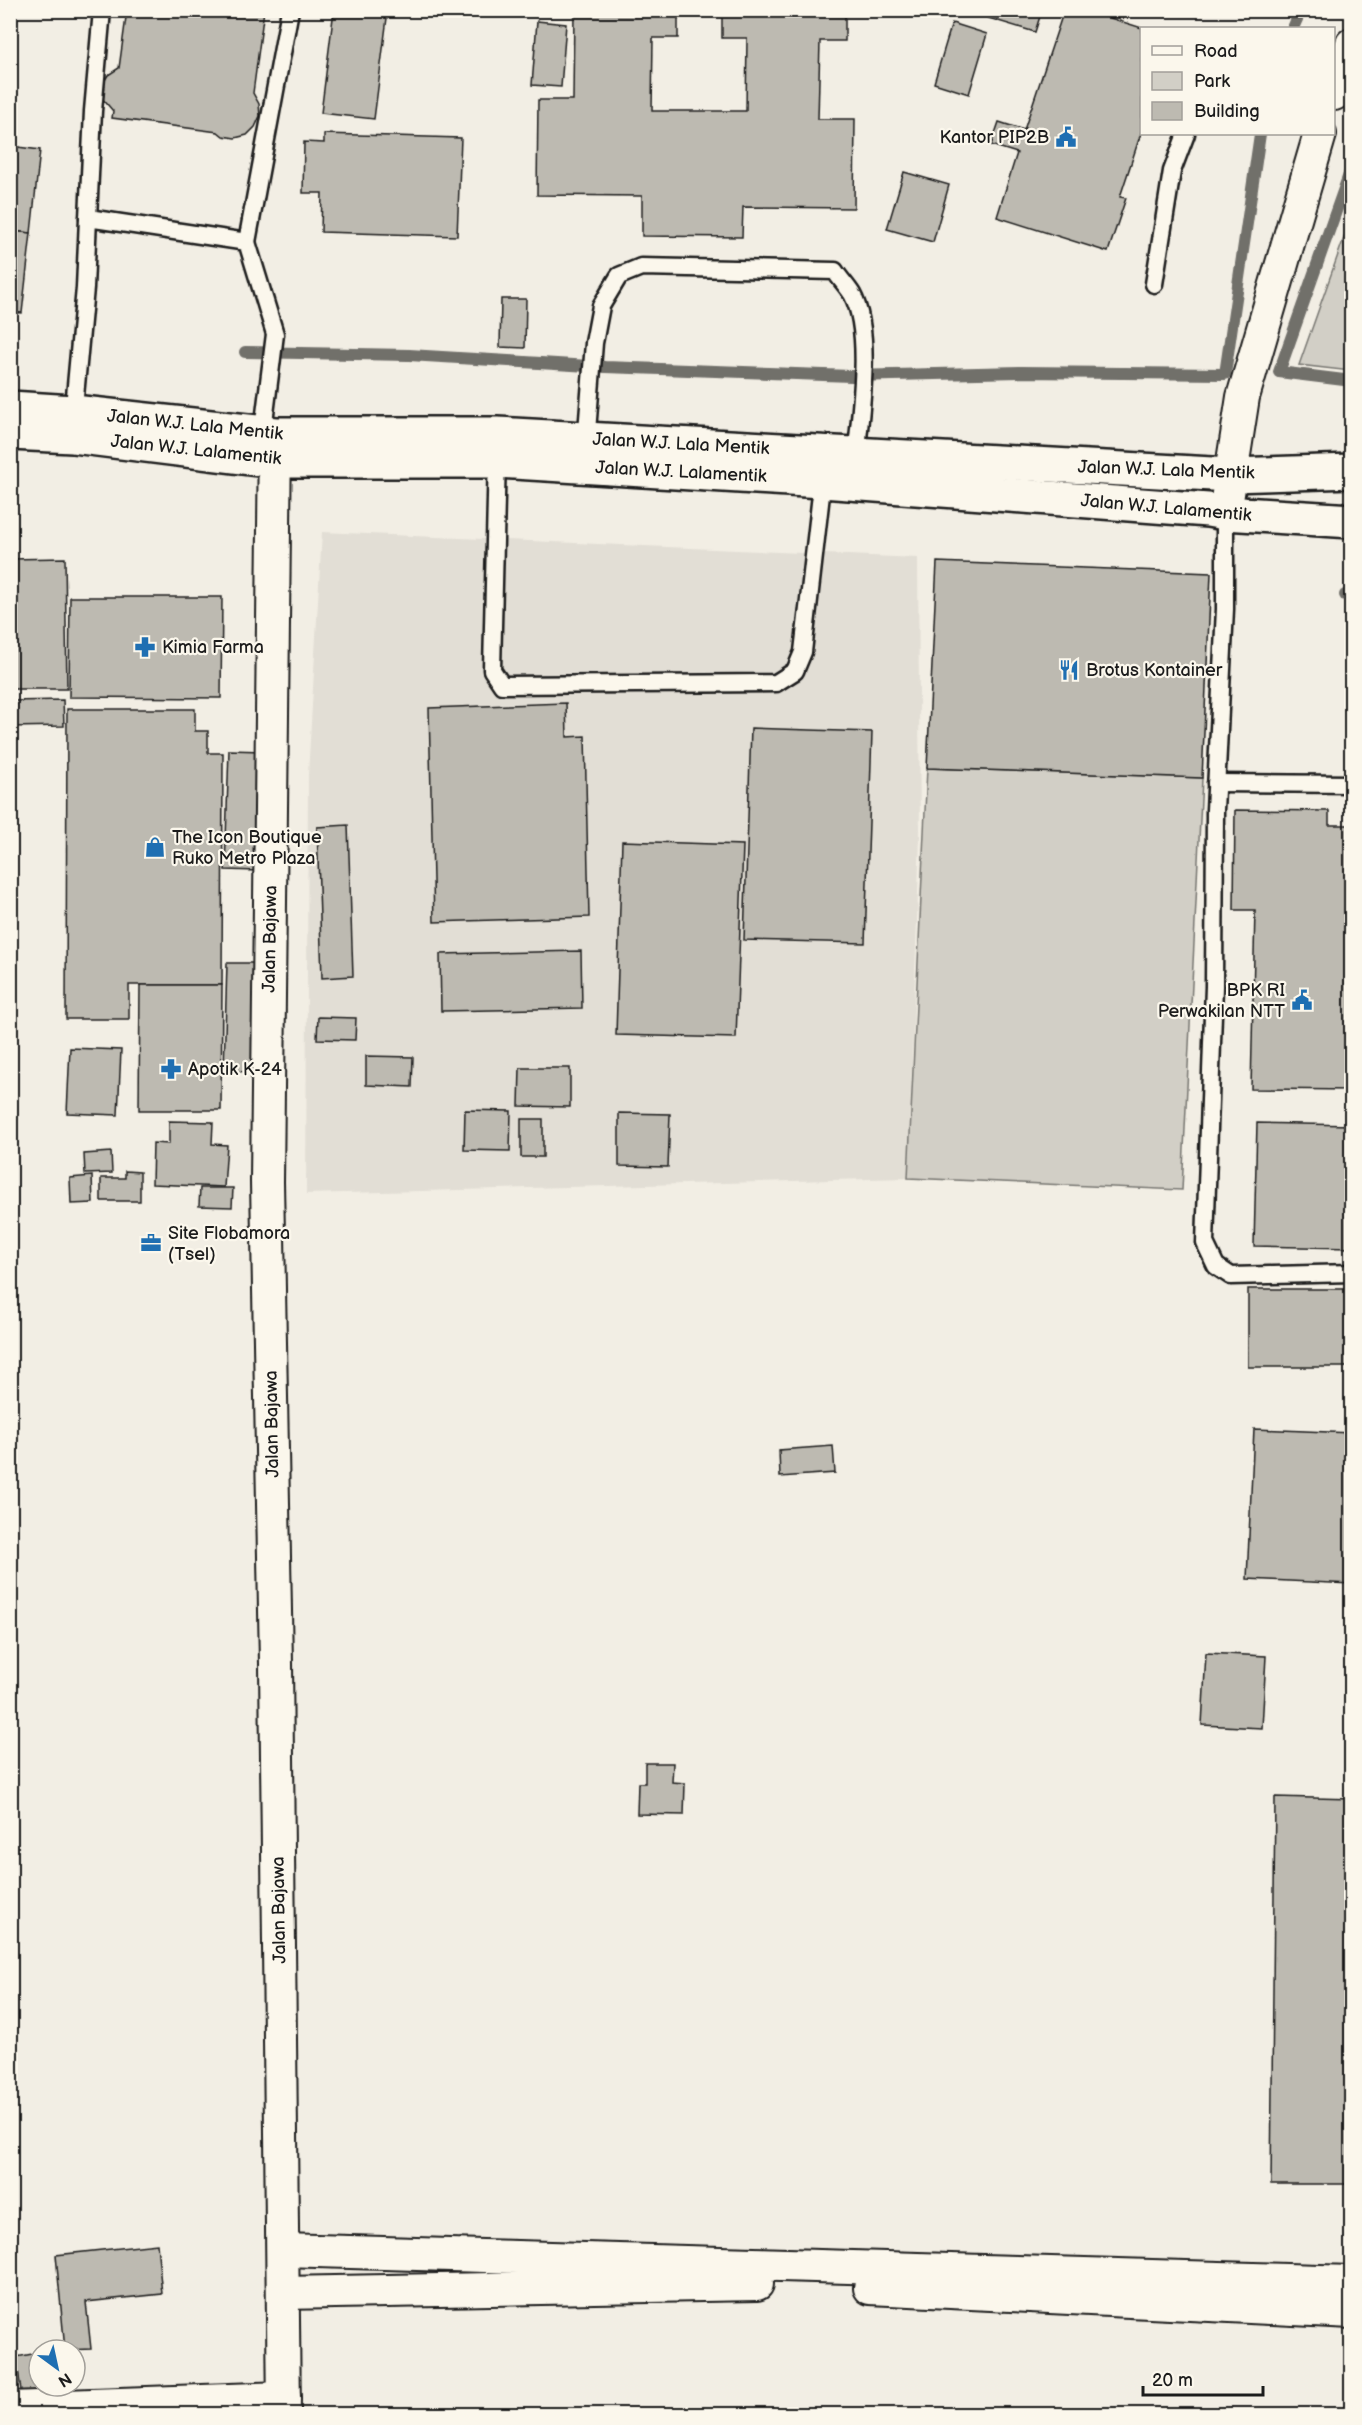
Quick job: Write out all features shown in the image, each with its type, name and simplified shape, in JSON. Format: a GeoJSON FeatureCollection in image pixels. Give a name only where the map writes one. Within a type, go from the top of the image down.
{"type":"FeatureCollection","features":[{"type":"Feature","properties":{"kind":"main road"},"geometry":{"type":"LineString","coordinates":[[10,408],[73,424]]}},
{"type":"Feature","properties":{"kind":"main road","name":"Jalan W.J. Lalamentik"},"geometry":{"type":"LineString","coordinates":[[10,433],[73,424],[268,447],[497,448],[840,467],[1225,513],[1352,521]]}},
{"type":"Feature","properties":{"kind":"main road","name":"Jalan W.J. Lala Mentik"},"geometry":{"type":"LineString","coordinates":[[840,467],[1230,475],[1352,471]]}},
{"type":"Feature","properties":{"kind":"street"},"geometry":{"type":"LineString","coordinates":[[1335,91],[1352,44]]}},
{"type":"Feature","properties":{"kind":"street"},"geometry":{"type":"LineString","coordinates":[[1225,513],[1243,397],[1320,135]]}},
{"type":"Feature","properties":{"kind":"street","name":"Jalan Bajawa"},"geometry":{"type":"LineString","coordinates":[[268,447],[267,1182],[284,2406]]}},
{"type":"Feature","properties":{"kind":"street"},"geometry":{"type":"LineString","coordinates":[[283,2250],[958,2281],[1352,2312]]}},
{"type":"Feature","properties":{"kind":"street"},"geometry":{"type":"LineString","coordinates":[[283,2293],[958,2281],[1352,2282]]}},
{"type":"Feature","properties":{"kind":"street"},"geometry":{"type":"LineString","coordinates":[[10,2408],[284,2406]]}},
{"type":"Feature","properties":{"kind":"lane"},"geometry":{"type":"LineString","coordinates":[[73,424],[85,288],[93,111],[102,10]]}},
{"type":"Feature","properties":{"kind":"lane"},"geometry":{"type":"LineString","coordinates":[[268,447],[270,375],[275,334],[247,242],[290,10]]}},
{"type":"Feature","properties":{"kind":"lane"},"geometry":{"type":"LineString","coordinates":[[1154,284],[1172,171],[1186,135]]}},
{"type":"Feature","properties":{"kind":"lane"},"geometry":{"type":"LineString","coordinates":[[88,218],[247,242]]}},
{"type":"Feature","properties":{"kind":"lane"},"geometry":{"type":"LineString","coordinates":[[497,448],[492,670],[502,685],[776,683],[795,671],[803,652],[840,467],[860,406],[864,356],[862,324],[852,294],[835,272],[641,267],[619,276],[601,306],[594,343],[585,453]]}},
{"type":"Feature","properties":{"kind":"lane"},"geometry":{"type":"LineString","coordinates":[[1225,513],[1225,609],[1216,783],[1214,986],[1205,1243],[1216,1266],[1231,1276],[1352,1273]]}},
{"type":"Feature","properties":{"kind":"lane"},"geometry":{"type":"LineString","coordinates":[[1216,783],[1352,784]]}},
{"type":"Feature","properties":{"kind":"shaded area"},"geometry":{"type":"Polygon","coordinates":[[[322,532],[918,558],[920,835],[908,1178],[306,1194],[308,775],[322,532]]]}},
{"type":"Feature","properties":{"kind":"green space"},"geometry":{"type":"Polygon","coordinates":[[[1351,218],[1351,371],[1299,365],[1351,218]]]}},
{"type":"Feature","properties":{"kind":"green space"},"geometry":{"type":"Polygon","coordinates":[[[927,768],[1202,778],[1182,1190],[908,1178],[927,768]]]}},
{"type":"Feature","properties":{"kind":"building"},"geometry":{"type":"Polygon","coordinates":[[[127,10],[264,10],[253,93],[259,104],[260,116],[255,127],[247,135],[235,138],[223,136],[218,132],[112,118],[113,111],[102,98],[102,85],[108,75],[119,68],[127,10]]]}},
{"type":"Feature","properties":{"kind":"building"},"geometry":{"type":"Polygon","coordinates":[[[334,10],[388,10],[374,119],[321,113],[334,10]]]}},
{"type":"Feature","properties":{"kind":"building"},"geometry":{"type":"Polygon","coordinates":[[[574,10],[678,10],[678,38],[653,38],[652,111],[746,111],[747,38],[722,38],[722,10],[845,10],[845,41],[820,41],[818,119],[855,119],[854,208],[743,207],[742,237],[642,236],[642,196],[537,195],[538,100],[573,100],[574,10]]]}},
{"type":"Feature","properties":{"kind":"building"},"geometry":{"type":"Polygon","coordinates":[[[987,10],[1042,10],[1035,32],[985,17],[987,10]]]}},
{"type":"Feature","properties":{"kind":"building","name":"Kantor PIP2B"},"geometry":{"type":"Polygon","coordinates":[[[1064,10],[1085,10],[1140,27],[1140,135],[1120,197],[1126,198],[1108,252],[997,217],[1017,153],[991,145],[999,122],[1024,130],[1064,10]]]}},
{"type":"Feature","properties":{"kind":"building"},"geometry":{"type":"Polygon","coordinates":[[[537,21],[566,24],[561,87],[532,85],[537,21]]]}},
{"type":"Feature","properties":{"kind":"building"},"geometry":{"type":"Polygon","coordinates":[[[952,23],[987,34],[969,94],[934,83],[952,23]]]}},
{"type":"Feature","properties":{"kind":"building"},"geometry":{"type":"Polygon","coordinates":[[[324,134],[461,138],[457,236],[321,232],[322,193],[303,193],[304,142],[324,143],[324,134]]]}},
{"type":"Feature","properties":{"kind":"building"},"geometry":{"type":"Polygon","coordinates":[[[10,146],[40,150],[31,233],[10,231],[10,146]]]}},
{"type":"Feature","properties":{"kind":"building"},"geometry":{"type":"Polygon","coordinates":[[[904,172],[949,185],[933,242],[887,229],[904,172]]]}},
{"type":"Feature","properties":{"kind":"building"},"geometry":{"type":"Polygon","coordinates":[[[10,231],[31,233],[22,313],[10,312],[10,231]]]}},
{"type":"Feature","properties":{"kind":"building"},"geometry":{"type":"Polygon","coordinates":[[[501,299],[526,299],[525,348],[500,347],[501,299]]]}},
{"type":"Feature","properties":{"kind":"building"},"geometry":{"type":"Polygon","coordinates":[[[65,558],[67,689],[10,689],[10,559],[65,558]]]}},
{"type":"Feature","properties":{"kind":"building","name":"Brotus Kontainer"},"geometry":{"type":"Polygon","coordinates":[[[937,562],[1211,573],[1202,778],[927,768],[937,562]]]}},
{"type":"Feature","properties":{"kind":"building","name":"Kimia Farma"},"geometry":{"type":"Polygon","coordinates":[[[70,597],[222,597],[221,698],[69,697],[70,597]]]}},
{"type":"Feature","properties":{"kind":"building"},"geometry":{"type":"Polygon","coordinates":[[[63,700],[64,726],[10,727],[10,701],[63,700]]]}},
{"type":"Feature","properties":{"kind":"building"},"geometry":{"type":"Polygon","coordinates":[[[566,703],[567,737],[585,736],[589,917],[434,922],[429,708],[566,703]]]}},
{"type":"Feature","properties":{"kind":"building"},"geometry":{"type":"Polygon","coordinates":[[[67,709],[195,709],[195,731],[208,731],[208,753],[223,753],[222,985],[129,985],[129,1019],[66,1019],[67,709]]]}},
{"type":"Feature","properties":{"kind":"building"},"geometry":{"type":"Polygon","coordinates":[[[751,728],[872,732],[865,943],[744,940],[751,728]]]}},
{"type":"Feature","properties":{"kind":"building"},"geometry":{"type":"Polygon","coordinates":[[[229,750],[262,751],[258,871],[225,870],[229,750]]]}},
{"type":"Feature","properties":{"kind":"building","name":"BPK RI Perwakilan NTT"},"geometry":{"type":"Polygon","coordinates":[[[1235,810],[1329,811],[1329,825],[1352,825],[1352,1090],[1251,1089],[1255,910],[1234,910],[1235,810]]]}},
{"type":"Feature","properties":{"kind":"building"},"geometry":{"type":"Polygon","coordinates":[[[348,825],[353,976],[322,978],[317,827],[348,825]]]}},
{"type":"Feature","properties":{"kind":"building"},"geometry":{"type":"Polygon","coordinates":[[[622,841],[743,845],[736,1038],[616,1035],[622,841]]]}},
{"type":"Feature","properties":{"kind":"building"},"geometry":{"type":"Polygon","coordinates":[[[581,951],[582,1008],[441,1011],[440,954],[581,951]]]}},
{"type":"Feature","properties":{"kind":"building"},"geometry":{"type":"Polygon","coordinates":[[[227,963],[257,963],[253,1072],[224,1071],[227,963]]]}},
{"type":"Feature","properties":{"kind":"building"},"geometry":{"type":"Polygon","coordinates":[[[140,985],[222,985],[221,1110],[139,1110],[140,985]]]}},
{"type":"Feature","properties":{"kind":"building"},"geometry":{"type":"Polygon","coordinates":[[[318,1017],[356,1018],[355,1040],[317,1039],[318,1017]]]}},
{"type":"Feature","properties":{"kind":"building"},"geometry":{"type":"Polygon","coordinates":[[[70,1048],[121,1050],[118,1115],[67,1113],[70,1048]]]}},
{"type":"Feature","properties":{"kind":"building"},"geometry":{"type":"Polygon","coordinates":[[[366,1056],[413,1057],[412,1087],[366,1085],[366,1056]]]}},
{"type":"Feature","properties":{"kind":"building"},"geometry":{"type":"Polygon","coordinates":[[[520,1068],[570,1068],[570,1107],[519,1106],[520,1068]]]}},
{"type":"Feature","properties":{"kind":"building"},"geometry":{"type":"Polygon","coordinates":[[[465,1110],[511,1111],[510,1151],[464,1150],[465,1110]]]}},
{"type":"Feature","properties":{"kind":"building"},"geometry":{"type":"Polygon","coordinates":[[[619,1113],[670,1114],[668,1167],[619,1166],[619,1113]]]}},
{"type":"Feature","properties":{"kind":"building"},"geometry":{"type":"Polygon","coordinates":[[[521,1119],[543,1119],[543,1157],[521,1157],[521,1119]]]}},
{"type":"Feature","properties":{"kind":"building"},"geometry":{"type":"Polygon","coordinates":[[[169,1121],[213,1122],[212,1144],[227,1145],[224,1187],[152,1184],[153,1143],[169,1144],[169,1121]]]}},
{"type":"Feature","properties":{"kind":"building"},"geometry":{"type":"Polygon","coordinates":[[[1257,1123],[1352,1125],[1352,1248],[1254,1246],[1257,1123]]]}},
{"type":"Feature","properties":{"kind":"building"},"geometry":{"type":"Polygon","coordinates":[[[111,1152],[112,1173],[85,1174],[84,1154],[111,1152]]]}},
{"type":"Feature","properties":{"kind":"building"},"geometry":{"type":"Polygon","coordinates":[[[125,1171],[140,1172],[140,1201],[101,1201],[101,1178],[125,1178],[125,1171]]]}},
{"type":"Feature","properties":{"kind":"building"},"geometry":{"type":"Polygon","coordinates":[[[92,1176],[93,1203],[71,1204],[70,1178],[92,1176]]]}},
{"type":"Feature","properties":{"kind":"building"},"geometry":{"type":"Polygon","coordinates":[[[200,1188],[233,1188],[232,1207],[199,1206],[200,1188]]]}},
{"type":"Feature","properties":{"kind":"building"},"geometry":{"type":"Polygon","coordinates":[[[1248,1289],[1352,1289],[1352,1367],[1248,1367],[1248,1289]]]}},
{"type":"Feature","properties":{"kind":"building"},"geometry":{"type":"Polygon","coordinates":[[[1254,1429],[1352,1433],[1352,1584],[1247,1579],[1254,1429]]]}},
{"type":"Feature","properties":{"kind":"building"},"geometry":{"type":"Polygon","coordinates":[[[833,1446],[835,1473],[780,1477],[779,1450],[833,1446]]]}},
{"type":"Feature","properties":{"kind":"building"},"geometry":{"type":"Polygon","coordinates":[[[1206,1653],[1266,1656],[1262,1728],[1202,1725],[1206,1653]]]}},
{"type":"Feature","properties":{"kind":"building"},"geometry":{"type":"Polygon","coordinates":[[[645,1763],[673,1763],[672,1782],[685,1783],[684,1815],[637,1814],[638,1783],[645,1783],[645,1763]]]}},
{"type":"Feature","properties":{"kind":"building"},"geometry":{"type":"Polygon","coordinates":[[[1275,1797],[1352,1799],[1352,2184],[1271,2184],[1275,1797]]]}},
{"type":"Feature","properties":{"kind":"building"},"geometry":{"type":"Polygon","coordinates":[[[157,2244],[162,2294],[86,2302],[91,2349],[87,2349],[87,2338],[64,2338],[56,2255],[157,2244]]]}},
{"type":"Feature","properties":{"kind":"building"},"geometry":{"type":"Polygon","coordinates":[[[27,2355],[27,2396],[22,2397],[16,2357],[27,2355]]]}},
{"type":"Feature","properties":{"kind":"waterway"},"geometry":{"type":"LineString","coordinates":[[1293,27],[1301,10]]}},
{"type":"Feature","properties":{"kind":"waterway"},"geometry":{"type":"LineString","coordinates":[[245,352],[409,355],[605,367],[851,376],[1020,372],[1225,374],[1260,135]]}},
{"type":"Feature","properties":{"kind":"waterway"},"geometry":{"type":"LineString","coordinates":[[1352,166],[1279,372],[1352,381]]}},
{"type":"Feature","properties":{"kind":"waterway"},"geometry":{"type":"LineString","coordinates":[[1345,595],[1352,595]]}},
{"type":"Feature","properties":{"kind":"place","name":"Kantor PIP2B"},"geometry":{"type":"Point","coordinates":[1066,137]}},
{"type":"Feature","properties":{"kind":"place","name":"Kimia Farma"},"geometry":{"type":"Point","coordinates":[145,647]}},
{"type":"Feature","properties":{"kind":"place","name":"Brotus Kontainer"},"geometry":{"type":"Point","coordinates":[1069,670]}},
{"type":"Feature","properties":{"kind":"place","name":"The Icon Boutique Ruko Metro Plaza"},"geometry":{"type":"Point","coordinates":[155,847]}},
{"type":"Feature","properties":{"kind":"place","name":"BPK RI Perwakilan NTT"},"geometry":{"type":"Point","coordinates":[1302,1000]}},
{"type":"Feature","properties":{"kind":"place","name":"Apotik K-24"},"geometry":{"type":"Point","coordinates":[171,1069]}},
{"type":"Feature","properties":{"kind":"place","name":"Site Flobamora (Tsel)"},"geometry":{"type":"Point","coordinates":[151,1243]}}]}
